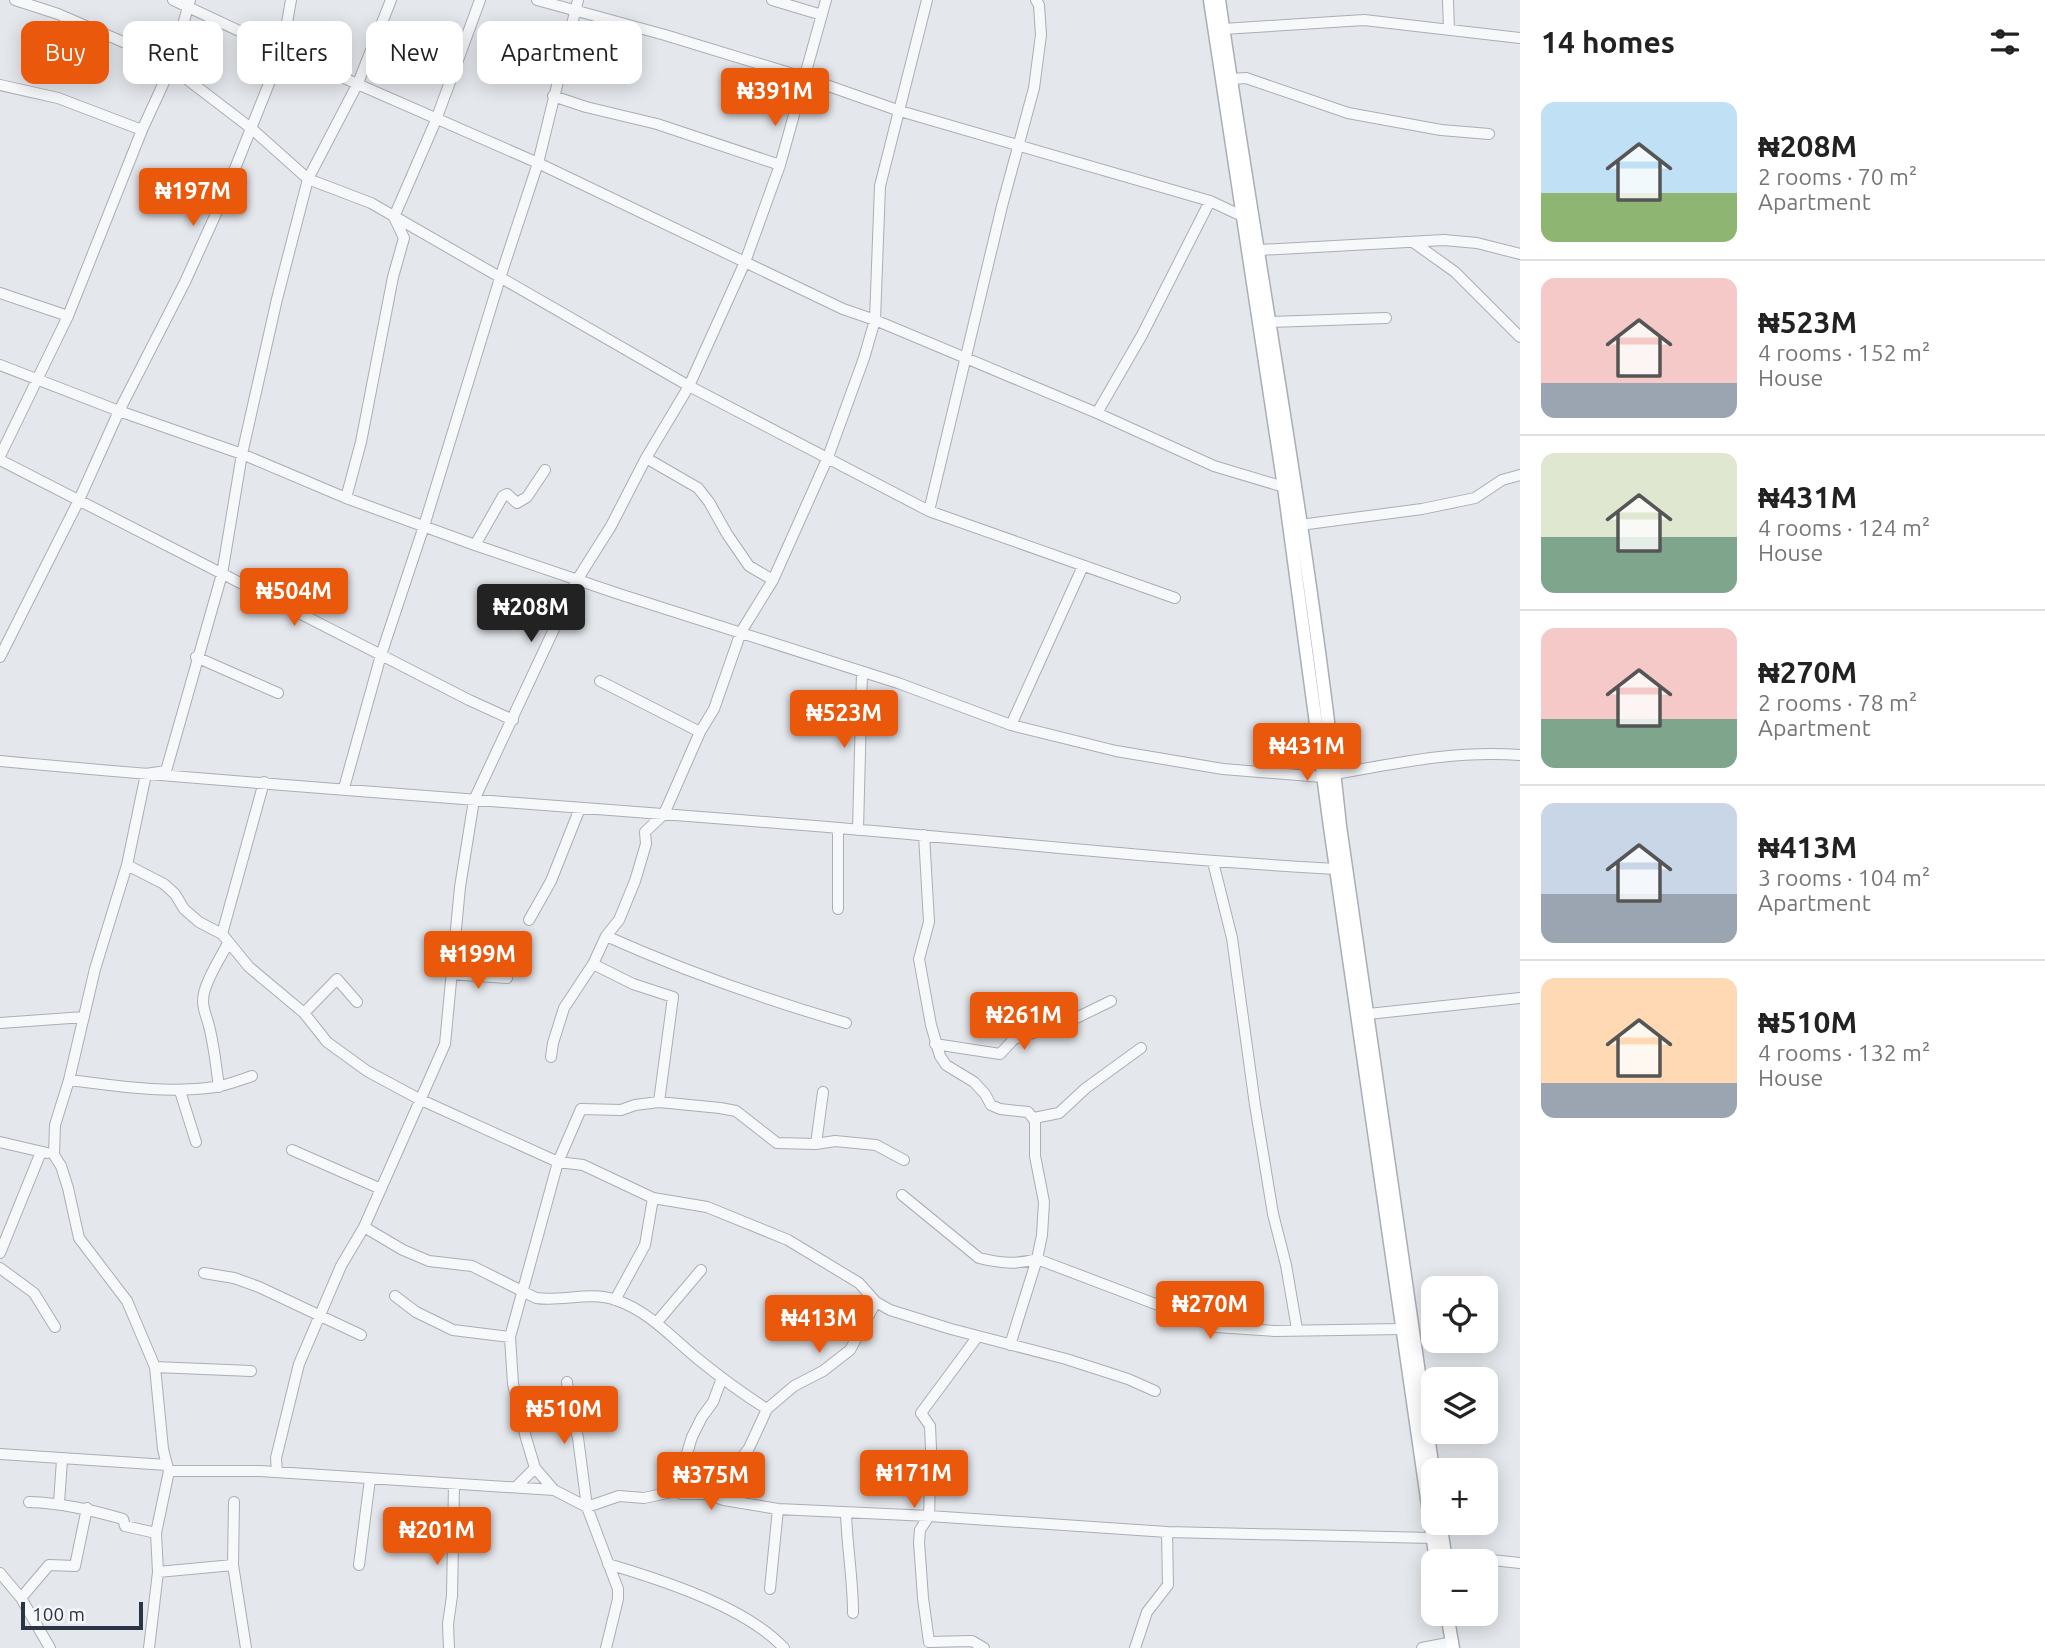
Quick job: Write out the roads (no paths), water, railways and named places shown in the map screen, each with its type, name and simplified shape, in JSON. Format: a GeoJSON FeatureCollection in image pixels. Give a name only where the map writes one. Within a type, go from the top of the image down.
{"type":"FeatureCollection","features":[{"type":"Feature","properties":{"kind":"street"},"geometry":{"type":"LineString","coordinates":[[15,0],[58,14],[123,42]]}},
{"type":"Feature","properties":{"kind":"street"},"geometry":{"type":"LineString","coordinates":[[173,0],[189,4],[237,28]]}},
{"type":"Feature","properties":{"kind":"street"},"geometry":{"type":"LineString","coordinates":[[287,21],[291,0]]}},
{"type":"Feature","properties":{"kind":"street"},"geometry":{"type":"LineString","coordinates":[[146,774],[166,771],[196,657],[222,574],[242,454],[277,299],[308,179],[358,83],[391,0]]}},
{"type":"Feature","properties":{"kind":"street"},"geometry":{"type":"LineString","coordinates":[[346,498],[361,442],[393,277],[404,238],[394,217],[436,120],[480,0]]}},
{"type":"Feature","properties":{"kind":"street"},"geometry":{"type":"LineString","coordinates":[[537,0],[576,5],[806,78],[900,111],[1210,201],[1242,216]]}},
{"type":"Feature","properties":{"kind":"street"},"geometry":{"type":"LineString","coordinates":[[772,0],[822,15]]}},
{"type":"Feature","properties":{"kind":"street"},"geometry":{"type":"LineString","coordinates":[[276,1472],[276,1458],[299,1364],[318,1316],[341,1266],[364,1227],[445,1044],[460,887],[474,800],[577,580],[611,526],[646,458],[689,386],[745,262],[780,164],[826,0]]}},
{"type":"Feature","properties":{"kind":"street"},"geometry":{"type":"LineString","coordinates":[[551,1057],[564,1008],[593,964],[606,936],[619,920],[646,844],[645,832],[664,814],[700,732],[714,709],[741,632],[773,580],[828,457],[864,358],[875,320],[880,186],[927,0]]}},
{"type":"Feature","properties":{"kind":"street"},"geometry":{"type":"LineString","coordinates":[[929,511],[1034,88],[1041,35],[1039,5],[1036,0]]}},
{"type":"Feature","properties":{"kind":"street"},"geometry":{"type":"LineString","coordinates":[[1210,0],[1323,725]]}},
{"type":"Feature","properties":{"kind":"street"},"geometry":{"type":"LineString","coordinates":[[1219,0],[1300,525],[1329,776],[1336,869],[1402,1329],[1428,1458]]}},
{"type":"Feature","properties":{"kind":"street"},"geometry":{"type":"LineString","coordinates":[[1448,0],[1450,30]]}},
{"type":"Feature","properties":{"kind":"street"},"geometry":{"type":"LineString","coordinates":[[184,21],[189,4]]}},
{"type":"Feature","properties":{"kind":"street"},"geometry":{"type":"LineString","coordinates":[[344,788],[381,655],[424,526],[499,278],[538,163],[576,5]]}},
{"type":"Feature","properties":{"kind":"street"},"geometry":{"type":"LineString","coordinates":[[1223,29],[1364,20],[1520,38]]}},
{"type":"Feature","properties":{"kind":"street"},"geometry":{"type":"LineString","coordinates":[[1232,79],[1247,78],[1348,113],[1380,120],[1441,130],[1489,134]]}},
{"type":"Feature","properties":{"kind":"street"},"geometry":{"type":"LineString","coordinates":[[352,80],[538,163],[843,309],[1097,413],[1214,466],[1284,486]]}},
{"type":"Feature","properties":{"kind":"street"},"geometry":{"type":"LineString","coordinates":[[164,84],[142,130],[68,316],[0,458],[222,574],[513,720]]}},
{"type":"Feature","properties":{"kind":"street"},"geometry":{"type":"LineString","coordinates":[[194,84],[252,129],[308,179],[371,203],[689,386],[929,511],[1175,598]]}},
{"type":"Feature","properties":{"kind":"street"},"geometry":{"type":"LineString","coordinates":[[0,657],[79,500],[119,411],[185,282],[269,84]]}},
{"type":"Feature","properties":{"kind":"street"},"geometry":{"type":"LineString","coordinates":[[0,85],[58,98],[142,130]]}},
{"type":"Feature","properties":{"kind":"street"},"geometry":{"type":"LineString","coordinates":[[553,96],[657,124],[780,164]]}},
{"type":"Feature","properties":{"kind":"street"},"geometry":{"type":"LineString","coordinates":[[1222,205],[1239,193]]}},
{"type":"Feature","properties":{"kind":"street"},"geometry":{"type":"LineString","coordinates":[[1097,413],[1142,335],[1210,201]]}},
{"type":"Feature","properties":{"kind":"street"},"geometry":{"type":"LineString","coordinates":[[1259,250],[1444,240],[1477,243],[1520,254]]}},
{"type":"Feature","properties":{"kind":"street"},"geometry":{"type":"LineString","coordinates":[[1412,242],[1455,272],[1520,337]]}},
{"type":"Feature","properties":{"kind":"street"},"geometry":{"type":"LineString","coordinates":[[0,293],[68,316]]}},
{"type":"Feature","properties":{"kind":"street"},"geometry":{"type":"LineString","coordinates":[[1270,322],[1386,318]]}},
{"type":"Feature","properties":{"kind":"street"},"geometry":{"type":"LineString","coordinates":[[0,365],[242,454],[346,498],[475,545],[862,671],[1011,725],[1116,751],[1223,769],[1329,776],[1429,757],[1463,754],[1520,755]]}},
{"type":"Feature","properties":{"kind":"street"},"geometry":{"type":"LineString","coordinates":[[646,458],[698,488],[749,566],[773,580]]}},
{"type":"Feature","properties":{"kind":"street"},"geometry":{"type":"LineString","coordinates":[[475,545],[503,496],[507,494],[517,503],[527,497],[545,470]]}},
{"type":"Feature","properties":{"kind":"street"},"geometry":{"type":"LineString","coordinates":[[1300,525],[1422,509],[1475,498],[1502,480],[1520,475]]}},
{"type":"Feature","properties":{"kind":"street"},"geometry":{"type":"LineString","coordinates":[[1011,725],[1083,566]]}},
{"type":"Feature","properties":{"kind":"street"},"geometry":{"type":"LineString","coordinates":[[196,657],[278,693]]}},
{"type":"Feature","properties":{"kind":"street"},"geometry":{"type":"LineString","coordinates":[[858,830],[862,671]]}},
{"type":"Feature","properties":{"kind":"street"},"geometry":{"type":"LineString","coordinates":[[600,681],[700,732]]}},
{"type":"Feature","properties":{"kind":"street"},"geometry":{"type":"LineString","coordinates":[[0,761],[924,835],[1213,862],[1336,869]]}},
{"type":"Feature","properties":{"kind":"street"},"geometry":{"type":"LineString","coordinates":[[146,774],[127,865],[94,969],[69,1080],[55,1125],[54,1155],[61,1166],[68,1188],[79,1238],[127,1301],[155,1367],[163,1449],[168,1468],[156,1533],[158,1572],[149,1648]]}},
{"type":"Feature","properties":{"kind":"street"},"geometry":{"type":"LineString","coordinates":[[1329,776],[1368,1014],[1429,1458]]}},
{"type":"Feature","properties":{"kind":"street"},"geometry":{"type":"LineString","coordinates":[[219,1087],[214,1049],[202,1008],[203,996],[225,938],[264,782]]}},
{"type":"Feature","properties":{"kind":"street"},"geometry":{"type":"LineString","coordinates":[[529,920],[551,881],[580,808]]}},
{"type":"Feature","properties":{"kind":"street"},"geometry":{"type":"LineString","coordinates":[[838,828],[838,909]]}},
{"type":"Feature","properties":{"kind":"street"},"geometry":{"type":"LineString","coordinates":[[924,835],[929,922],[919,959],[935,1044],[946,1065],[974,1083],[990,1104],[1000,1109],[1028,1112],[1034,1118],[1035,1156],[1044,1202],[1042,1235],[1010,1345]]}},
{"type":"Feature","properties":{"kind":"street"},"geometry":{"type":"LineString","coordinates":[[1213,862],[1232,938],[1255,1105],[1273,1213],[1286,1265],[1297,1329]]}},
{"type":"Feature","properties":{"kind":"street"},"geometry":{"type":"LineString","coordinates":[[127,865],[164,884],[184,908],[225,938],[249,967],[304,1013],[327,1042],[368,1071],[419,1099],[558,1162],[583,1165],[653,1198],[708,1207],[788,1240],[859,1283],[876,1302],[901,1313],[1128,1378],[1155,1391]]}},
{"type":"Feature","properties":{"kind":"street"},"geometry":{"type":"LineString","coordinates":[[606,936],[735,988],[846,1023]]}},
{"type":"Feature","properties":{"kind":"street"},"geometry":{"type":"LineString","coordinates":[[593,964],[633,984],[673,997],[660,1102]]}},
{"type":"Feature","properties":{"kind":"street"},"geometry":{"type":"LineString","coordinates":[[450,974],[507,978]]}},
{"type":"Feature","properties":{"kind":"street"},"geometry":{"type":"LineString","coordinates":[[304,1013],[337,979],[358,1002]]}},
{"type":"Feature","properties":{"kind":"street"},"geometry":{"type":"LineString","coordinates":[[1368,1014],[1520,998]]}},
{"type":"Feature","properties":{"kind":"street"},"geometry":{"type":"LineString","coordinates":[[935,1044],[1000,1054],[1014,1039],[1068,1022],[1111,1001]]}},
{"type":"Feature","properties":{"kind":"street"},"geometry":{"type":"LineString","coordinates":[[0,1023],[84,1017]]}},
{"type":"Feature","properties":{"kind":"street"},"geometry":{"type":"LineString","coordinates":[[1034,1118],[1059,1113],[1086,1088],[1141,1048]]}},
{"type":"Feature","properties":{"kind":"street"},"geometry":{"type":"LineString","coordinates":[[69,1080],[145,1090],[180,1091],[219,1087],[252,1076]]}},
{"type":"Feature","properties":{"kind":"street"},"geometry":{"type":"LineString","coordinates":[[180,1091],[196,1142]]}},
{"type":"Feature","properties":{"kind":"street"},"geometry":{"type":"LineString","coordinates":[[816,1144],[823,1092]]}},
{"type":"Feature","properties":{"kind":"street"},"geometry":{"type":"LineString","coordinates":[[681,1490],[644,1498],[619,1496],[587,1507],[554,1490],[535,1468],[513,1384],[510,1337],[558,1162],[581,1109],[621,1110],[660,1102],[736,1111],[777,1143],[816,1144],[835,1141],[876,1145],[904,1160]]}},
{"type":"Feature","properties":{"kind":"street"},"geometry":{"type":"LineString","coordinates":[[0,1142],[54,1155]]}},
{"type":"Feature","properties":{"kind":"street"},"geometry":{"type":"LineString","coordinates":[[292,1150],[381,1189]]}},
{"type":"Feature","properties":{"kind":"street"},"geometry":{"type":"LineString","coordinates":[[0,1252],[41,1152]]}},
{"type":"Feature","properties":{"kind":"street"},"geometry":{"type":"LineString","coordinates":[[902,1195],[977,1257],[990,1262],[1020,1264],[1037,1259],[1216,1327],[1275,1331],[1402,1329]]}},
{"type":"Feature","properties":{"kind":"street"},"geometry":{"type":"LineString","coordinates":[[615,1300],[645,1245],[653,1198]]}},
{"type":"Feature","properties":{"kind":"street"},"geometry":{"type":"LineString","coordinates":[[364,1227],[402,1250],[429,1261],[472,1266],[536,1298],[579,1296],[615,1300],[657,1322],[733,1387],[768,1409]]}},
{"type":"Feature","properties":{"kind":"street"},"geometry":{"type":"LineString","coordinates":[[0,1268],[34,1293],[55,1327]]}},
{"type":"Feature","properties":{"kind":"street"},"geometry":{"type":"LineString","coordinates":[[657,1322],[701,1270]]}},
{"type":"Feature","properties":{"kind":"street"},"geometry":{"type":"LineString","coordinates":[[204,1273],[233,1278],[259,1287],[360,1335]]}},
{"type":"Feature","properties":{"kind":"street"},"geometry":{"type":"LineString","coordinates":[[395,1296],[416,1312],[453,1330],[510,1337]]}},
{"type":"Feature","properties":{"kind":"street"},"geometry":{"type":"LineString","coordinates":[[724,1500],[738,1463],[749,1448],[768,1409],[794,1386],[823,1371],[850,1350],[876,1302]]}},
{"type":"Feature","properties":{"kind":"street"},"geometry":{"type":"LineString","coordinates":[[978,1336],[920,1413],[930,1426],[929,1516],[920,1530],[919,1542],[929,1642],[972,1642],[984,1648]]}},
{"type":"Feature","properties":{"kind":"street"},"geometry":{"type":"LineString","coordinates":[[155,1367],[251,1371]]}},
{"type":"Feature","properties":{"kind":"street"},"geometry":{"type":"LineString","coordinates":[[722,1378],[713,1402],[692,1437],[684,1463],[681,1494],[705,1494],[778,1509],[1167,1532],[1432,1538]]}},
{"type":"Feature","properties":{"kind":"street"},"geometry":{"type":"LineString","coordinates":[[567,1382],[587,1507],[618,1589],[606,1648]]}},
{"type":"Feature","properties":{"kind":"street"},"geometry":{"type":"LineString","coordinates":[[0,1454],[168,1468],[260,1471],[554,1490]]}},
{"type":"Feature","properties":{"kind":"street"},"geometry":{"type":"LineString","coordinates":[[260,1471],[276,1458]]}},
{"type":"Feature","properties":{"kind":"street"},"geometry":{"type":"LineString","coordinates":[[59,1503],[62,1460]]}},
{"type":"Feature","properties":{"kind":"street"},"geometry":{"type":"LineString","coordinates":[[516,1487],[535,1468]]}},
{"type":"Feature","properties":{"kind":"street"},"geometry":{"type":"LineString","coordinates":[[359,1565],[370,1479]]}},
{"type":"Feature","properties":{"kind":"street"},"geometry":{"type":"LineString","coordinates":[[449,1648],[454,1485]]}},
{"type":"Feature","properties":{"kind":"street"},"geometry":{"type":"LineString","coordinates":[[29,1502],[87,1508],[123,1519],[125,1526],[156,1533]]}},
{"type":"Feature","properties":{"kind":"street"},"geometry":{"type":"LineString","coordinates":[[234,1502],[233,1565],[246,1648]]}},
{"type":"Feature","properties":{"kind":"street"},"geometry":{"type":"LineString","coordinates":[[21,1598],[49,1565],[75,1566],[87,1508]]}},
{"type":"Feature","properties":{"kind":"street"},"geometry":{"type":"LineString","coordinates":[[770,1589],[778,1509]]}},
{"type":"Feature","properties":{"kind":"street"},"geometry":{"type":"LineString","coordinates":[[846,1513],[853,1614]]}},
{"type":"Feature","properties":{"kind":"street"},"geometry":{"type":"LineString","coordinates":[[1135,1648],[1147,1612],[1168,1585],[1167,1532]]}},
{"type":"Feature","properties":{"kind":"street"},"geometry":{"type":"LineString","coordinates":[[1432,1535],[1437,1549]]}},
{"type":"Feature","properties":{"kind":"street"},"geometry":{"type":"LineString","coordinates":[[1498,1562],[1520,1563]]}},
{"type":"Feature","properties":{"kind":"street"},"geometry":{"type":"LineString","coordinates":[[608,1564],[741,1614],[784,1648]]}},
{"type":"Feature","properties":{"kind":"street"},"geometry":{"type":"LineString","coordinates":[[158,1572],[233,1565]]}},
{"type":"Feature","properties":{"kind":"street"},"geometry":{"type":"LineString","coordinates":[[0,1573],[21,1598],[50,1648]]}},
{"type":"Feature","properties":{"kind":"street"},"geometry":{"type":"LineString","coordinates":[[1450,1626],[1455,1646]]}},
{"type":"Feature","properties":{"kind":"street"},"geometry":{"type":"LineString","coordinates":[[1454,1626],[1455,1646]]}},
{"type":"Feature","properties":{"kind":"street"},"geometry":{"type":"LineString","coordinates":[[1423,1648],[1455,1646]]}}]}
